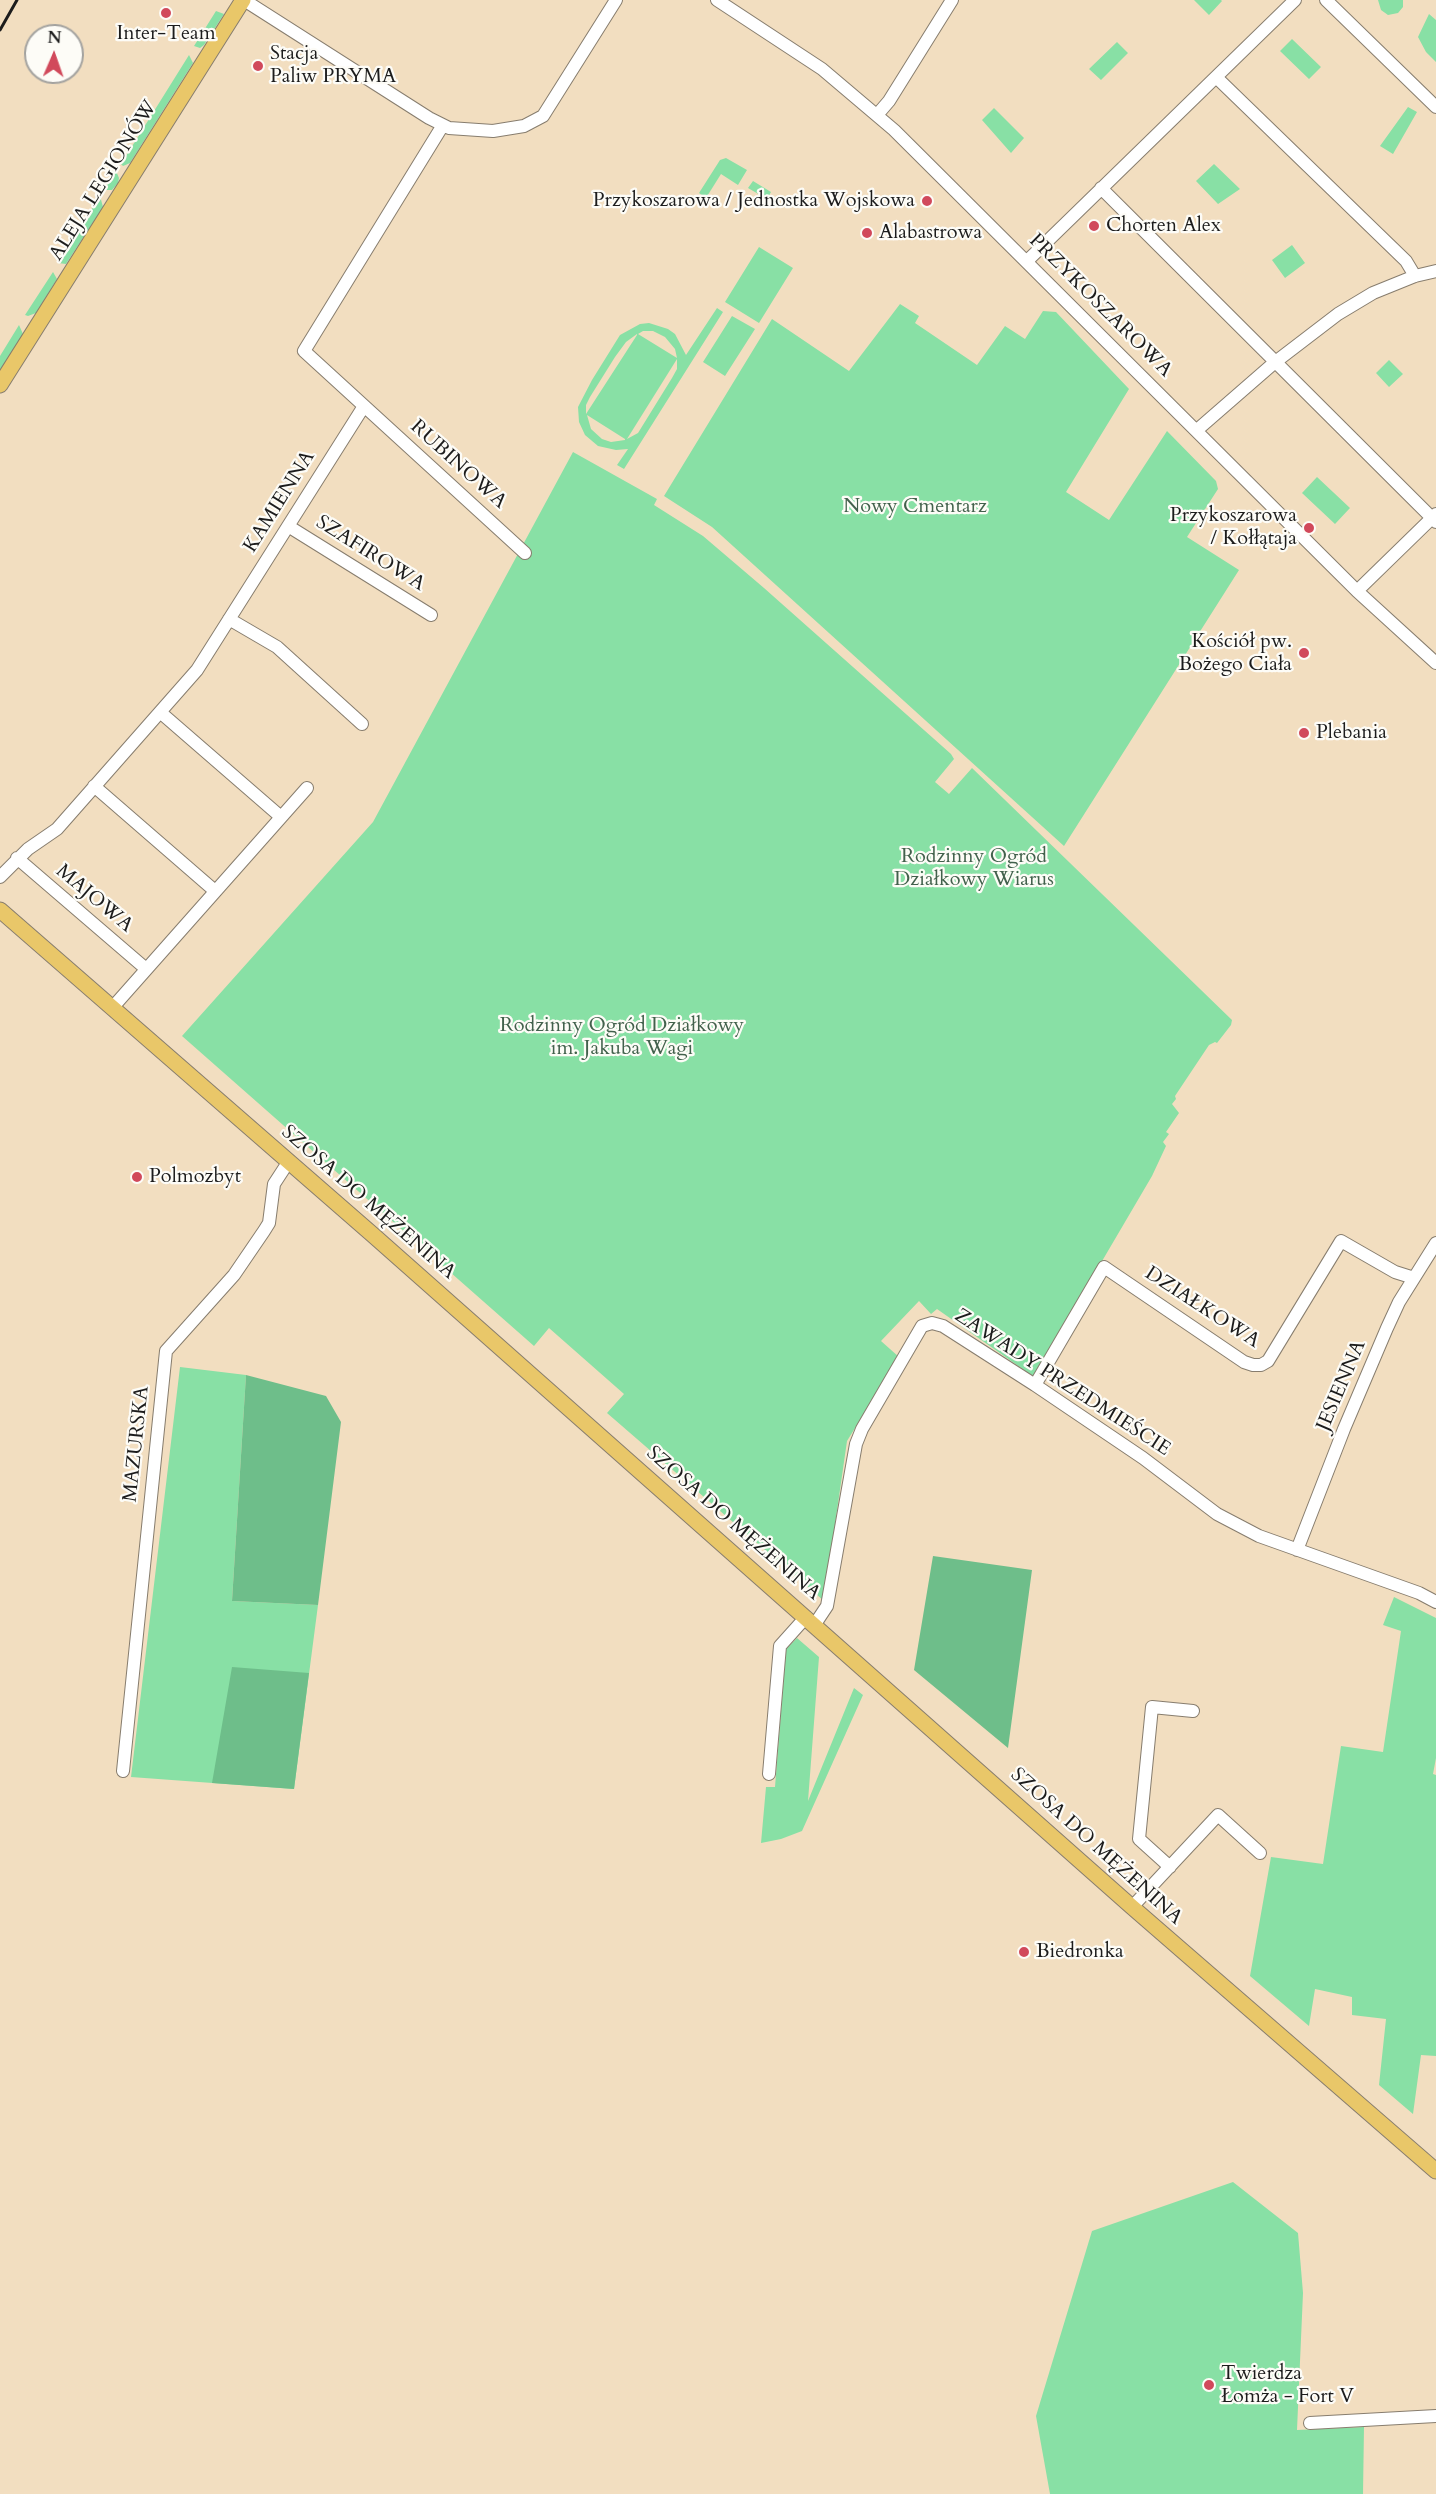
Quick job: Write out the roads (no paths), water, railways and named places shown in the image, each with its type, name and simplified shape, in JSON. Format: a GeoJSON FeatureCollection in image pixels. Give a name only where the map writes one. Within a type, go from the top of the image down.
{"type":"FeatureCollection","features":[{"type":"Feature","properties":{"kind":"main road","name":"ALEJA LEGIONÓW"},"geometry":{"type":"LineString","coordinates":[[0,385],[244,0]]}},
{"type":"Feature","properties":{"kind":"main road","name":"SZOSA DO MĘŻENINA"},"geometry":{"type":"LineString","coordinates":[[0,910],[811,1621],[1132,1908],[1436,2171]]}},
{"type":"Feature","properties":{"kind":"street"},"geometry":{"type":"LineString","coordinates":[[244,0],[443,125],[468,131],[493,131],[524,126],[538,120],[549,109],[616,0]]}},
{"type":"Feature","properties":{"kind":"street","name":"PRZYKOSZAROWA"},"geometry":{"type":"LineString","coordinates":[[717,0],[822,69],[878,115],[1358,591],[1436,663]]}},
{"type":"Feature","properties":{"kind":"street"},"geometry":{"type":"LineString","coordinates":[[878,115],[952,0]]}},
{"type":"Feature","properties":{"kind":"street"},"geometry":{"type":"LineString","coordinates":[[1027,261],[1295,0]]}},
{"type":"Feature","properties":{"kind":"street"},"geometry":{"type":"LineString","coordinates":[[1326,0],[1436,107]]}},
{"type":"Feature","properties":{"kind":"street"},"geometry":{"type":"LineString","coordinates":[[1216,77],[1406,261],[1414,276]]}},
{"type":"Feature","properties":{"kind":"street"},"geometry":{"type":"LineString","coordinates":[[364,406],[303,351],[443,125]]}},
{"type":"Feature","properties":{"kind":"street"},"geometry":{"type":"LineString","coordinates":[[1101,188],[1274,363],[1434,518],[1358,591]]}},
{"type":"Feature","properties":{"kind":"street"},"geometry":{"type":"LineString","coordinates":[[1197,430],[1274,363],[1338,314],[1373,293],[1414,276],[1436,271]]}},
{"type":"Feature","properties":{"kind":"street","name":"KAMIENNA"},"geometry":{"type":"LineString","coordinates":[[0,877],[17,858],[57,829],[197,670],[364,406]]}},
{"type":"Feature","properties":{"kind":"street","name":"RUBINOWA"},"geometry":{"type":"LineString","coordinates":[[364,406],[525,553]]}},
{"type":"Feature","properties":{"kind":"street","name":"SZAFIROWA"},"geometry":{"type":"LineString","coordinates":[[288,526],[431,615]]}},
{"type":"Feature","properties":{"kind":"street"},"geometry":{"type":"LineString","coordinates":[[229,619],[277,647],[362,724]]}},
{"type":"Feature","properties":{"kind":"street"},"geometry":{"type":"LineString","coordinates":[[160,712],[281,817]]}},
{"type":"Feature","properties":{"kind":"street"},"geometry":{"type":"LineString","coordinates":[[94,786],[214,891]]}},
{"type":"Feature","properties":{"kind":"street"},"geometry":{"type":"LineString","coordinates":[[113,1007],[145,968],[307,788]]}},
{"type":"Feature","properties":{"kind":"street","name":"MAJOWA"},"geometry":{"type":"LineString","coordinates":[[17,858],[145,968]]}},
{"type":"Feature","properties":{"kind":"street","name":"MAZURSKA"},"geometry":{"type":"LineString","coordinates":[[123,1771],[166,1351],[234,1275],[264,1231],[269,1223],[274,1184],[289,1161]]}},
{"type":"Feature","properties":{"kind":"street","name":"DZIAŁKOWA"},"geometry":{"type":"LineString","coordinates":[[1035,1385],[1104,1267],[1244,1362],[1253,1365],[1261,1365],[1268,1361],[1341,1241],[1395,1272],[1414,1278]]}},
{"type":"Feature","properties":{"kind":"street","name":"JESIENNA"},"geometry":{"type":"LineString","coordinates":[[1297,1550],[1344,1429],[1387,1328],[1399,1302],[1436,1243]]}},
{"type":"Feature","properties":{"kind":"street","name":"ZAWADY PRZEDMIEŚCIE"},"geometry":{"type":"LineString","coordinates":[[811,1621],[827,1606],[856,1443],[922,1326],[932,1323],[943,1326],[1035,1385],[1143,1458],[1217,1514],[1259,1536],[1419,1593],[1436,1602]]}},
{"type":"Feature","properties":{"kind":"street"},"geometry":{"type":"LineString","coordinates":[[769,1774],[780,1646],[811,1621]]}},
{"type":"Feature","properties":{"kind":"street"},"geometry":{"type":"LineString","coordinates":[[1170,1867],[1139,1839],[1152,1707],[1193,1711]]}},
{"type":"Feature","properties":{"kind":"street"},"geometry":{"type":"LineString","coordinates":[[1132,1908],[1218,1815],[1260,1853]]}},
{"type":"Feature","properties":{"kind":"street"},"geometry":{"type":"LineString","coordinates":[[1310,2423],[1436,2415]]}},
{"type":"Feature","properties":{"kind":"railway"},"geometry":{"type":"LineString","coordinates":[[0,30],[17,0]]}},
{"type":"Feature","properties":{"kind":"place","name":"Inter-Team"},"geometry":{"type":"Point","coordinates":[166,13]}},
{"type":"Feature","properties":{"kind":"place","name":"Stacja Paliw PRYMA"},"geometry":{"type":"Point","coordinates":[258,66]}},
{"type":"Feature","properties":{"kind":"place","name":"Przykoszarowa / Jednostka Wojskowa"},"geometry":{"type":"Point","coordinates":[927,201]}},
{"type":"Feature","properties":{"kind":"place","name":"Chorten Alex"},"geometry":{"type":"Point","coordinates":[1094,226]}},
{"type":"Feature","properties":{"kind":"place","name":"Alabastrowa"},"geometry":{"type":"Point","coordinates":[867,233]}},
{"type":"Feature","properties":{"kind":"place","name":"Przykoszarowa / Kołłątaja"},"geometry":{"type":"Point","coordinates":[1309,528]}},
{"type":"Feature","properties":{"kind":"place","name":"Kościół pw. Bożego Ciała"},"geometry":{"type":"Point","coordinates":[1304,653]}},
{"type":"Feature","properties":{"kind":"place","name":"Plebania"},"geometry":{"type":"Point","coordinates":[1304,733]}},
{"type":"Feature","properties":{"kind":"place","name":"Polmozbyt"},"geometry":{"type":"Point","coordinates":[137,1177]}},
{"type":"Feature","properties":{"kind":"place","name":"Biedronka"},"geometry":{"type":"Point","coordinates":[1024,1952]}},
{"type":"Feature","properties":{"kind":"place","name":"Twierdza Łomża - Fort V"},"geometry":{"type":"Point","coordinates":[1209,2385]}},
{"type":"Feature","properties":{"kind":"park label","name":"Nowy Cmentarz"},"geometry":{"type":"Point","coordinates":[915,507]}},
{"type":"Feature","properties":{"kind":"park label","name":"Rodzinny Ogród Działkowy Wiarus"},"geometry":{"type":"Point","coordinates":[974,868]}},
{"type":"Feature","properties":{"kind":"park label","name":"Rodzinny Ogród Działkowy im. Jakuba Wagi"},"geometry":{"type":"Point","coordinates":[622,1038]}}]}
